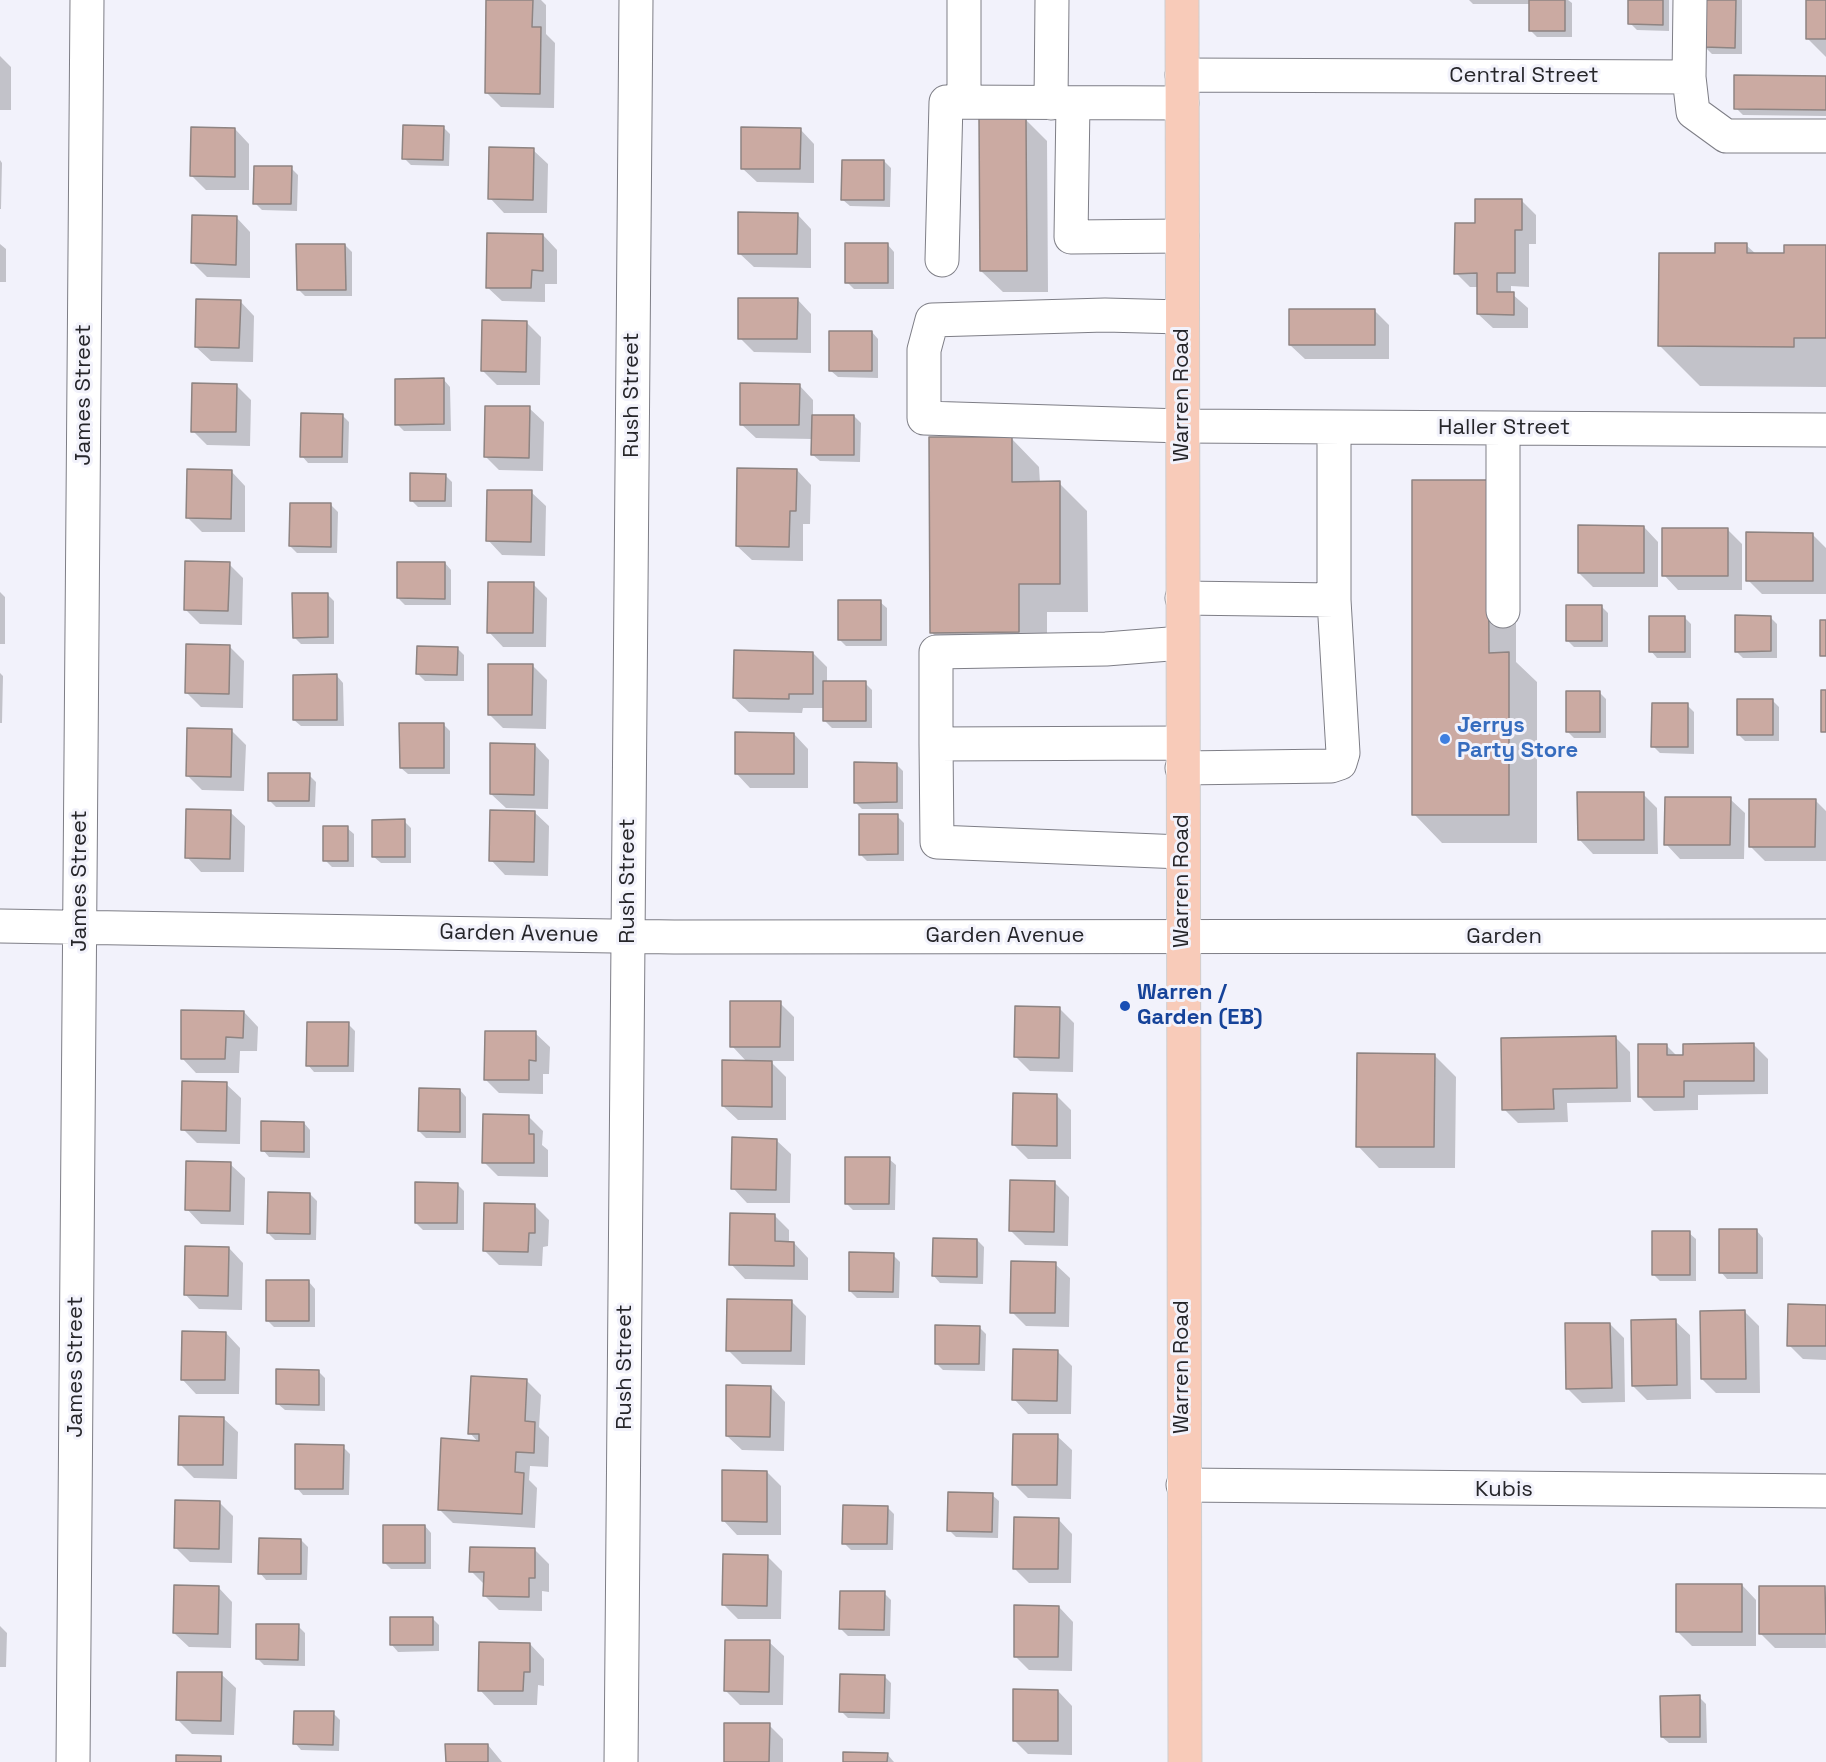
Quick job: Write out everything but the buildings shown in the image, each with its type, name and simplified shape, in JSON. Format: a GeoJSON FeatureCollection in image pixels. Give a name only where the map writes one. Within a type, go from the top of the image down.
{"type":"FeatureCollection","features":[{"type":"Feature","properties":{"kind":"main road","name":"Warren Road"},"geometry":{"type":"LineString","coordinates":[[1182,0],[1185,1762]]}},
{"type":"Feature","properties":{"kind":"street","name":"James Street"},"geometry":{"type":"LineString","coordinates":[[73,1762],[87,0]]}},
{"type":"Feature","properties":{"kind":"street","name":"Rush Street"},"geometry":{"type":"LineString","coordinates":[[621,1762],[636,0]]}},
{"type":"Feature","properties":{"kind":"street"},"geometry":{"type":"LineString","coordinates":[[942,260],[946,102],[964,102],[964,0]]}},
{"type":"Feature","properties":{"kind":"street"},"geometry":{"type":"LineString","coordinates":[[1052,0],[1071,237],[1182,236]]}},
{"type":"Feature","properties":{"kind":"street"},"geometry":{"type":"LineString","coordinates":[[1690,0],[1689,77],[1693,112],[1726,136],[1826,136]]}},
{"type":"Feature","properties":{"kind":"street","name":"Central Street"},"geometry":{"type":"LineString","coordinates":[[964,102],[1062,103],[1182,89],[1689,77]]}},
{"type":"Feature","properties":{"kind":"street","name":"Haller Street"},"geometry":{"type":"LineString","coordinates":[[1182,317],[1105,315],[932,320],[924,350],[924,418],[1182,426],[1826,430]]}},
{"type":"Feature","properties":{"kind":"street"},"geometry":{"type":"LineString","coordinates":[[936,744],[1331,766],[1340,763],[1343,753],[1334,600],[1334,427]]}},
{"type":"Feature","properties":{"kind":"street"},"geometry":{"type":"LineString","coordinates":[[1503,428],[1503,611]]}},
{"type":"Feature","properties":{"kind":"street"},"geometry":{"type":"LineString","coordinates":[[1182,598],[1334,600]]}},
{"type":"Feature","properties":{"kind":"street"},"geometry":{"type":"LineString","coordinates":[[1182,643],[1106,649],[936,652],[937,842],[1182,852]]}},
{"type":"Feature","properties":{"kind":"street","name":"Garden Avenue"},"geometry":{"type":"LineString","coordinates":[[0,926],[628,936],[1182,937]]}},
{"type":"Feature","properties":{"kind":"street","name":"Garden"},"geometry":{"type":"LineString","coordinates":[[1182,937],[1826,936]]}},
{"type":"Feature","properties":{"kind":"street","name":"Kubis"},"geometry":{"type":"LineString","coordinates":[[1183,1485],[1826,1491]]}},
{"type":"Feature","properties":{"kind":"place","name":"Jerrys Party Store"},"geometry":{"type":"Point","coordinates":[1445,739]}},
{"type":"Feature","properties":{"kind":"place","name":"Warren / Garden (EB)"},"geometry":{"type":"Point","coordinates":[1125,1006]}}]}
